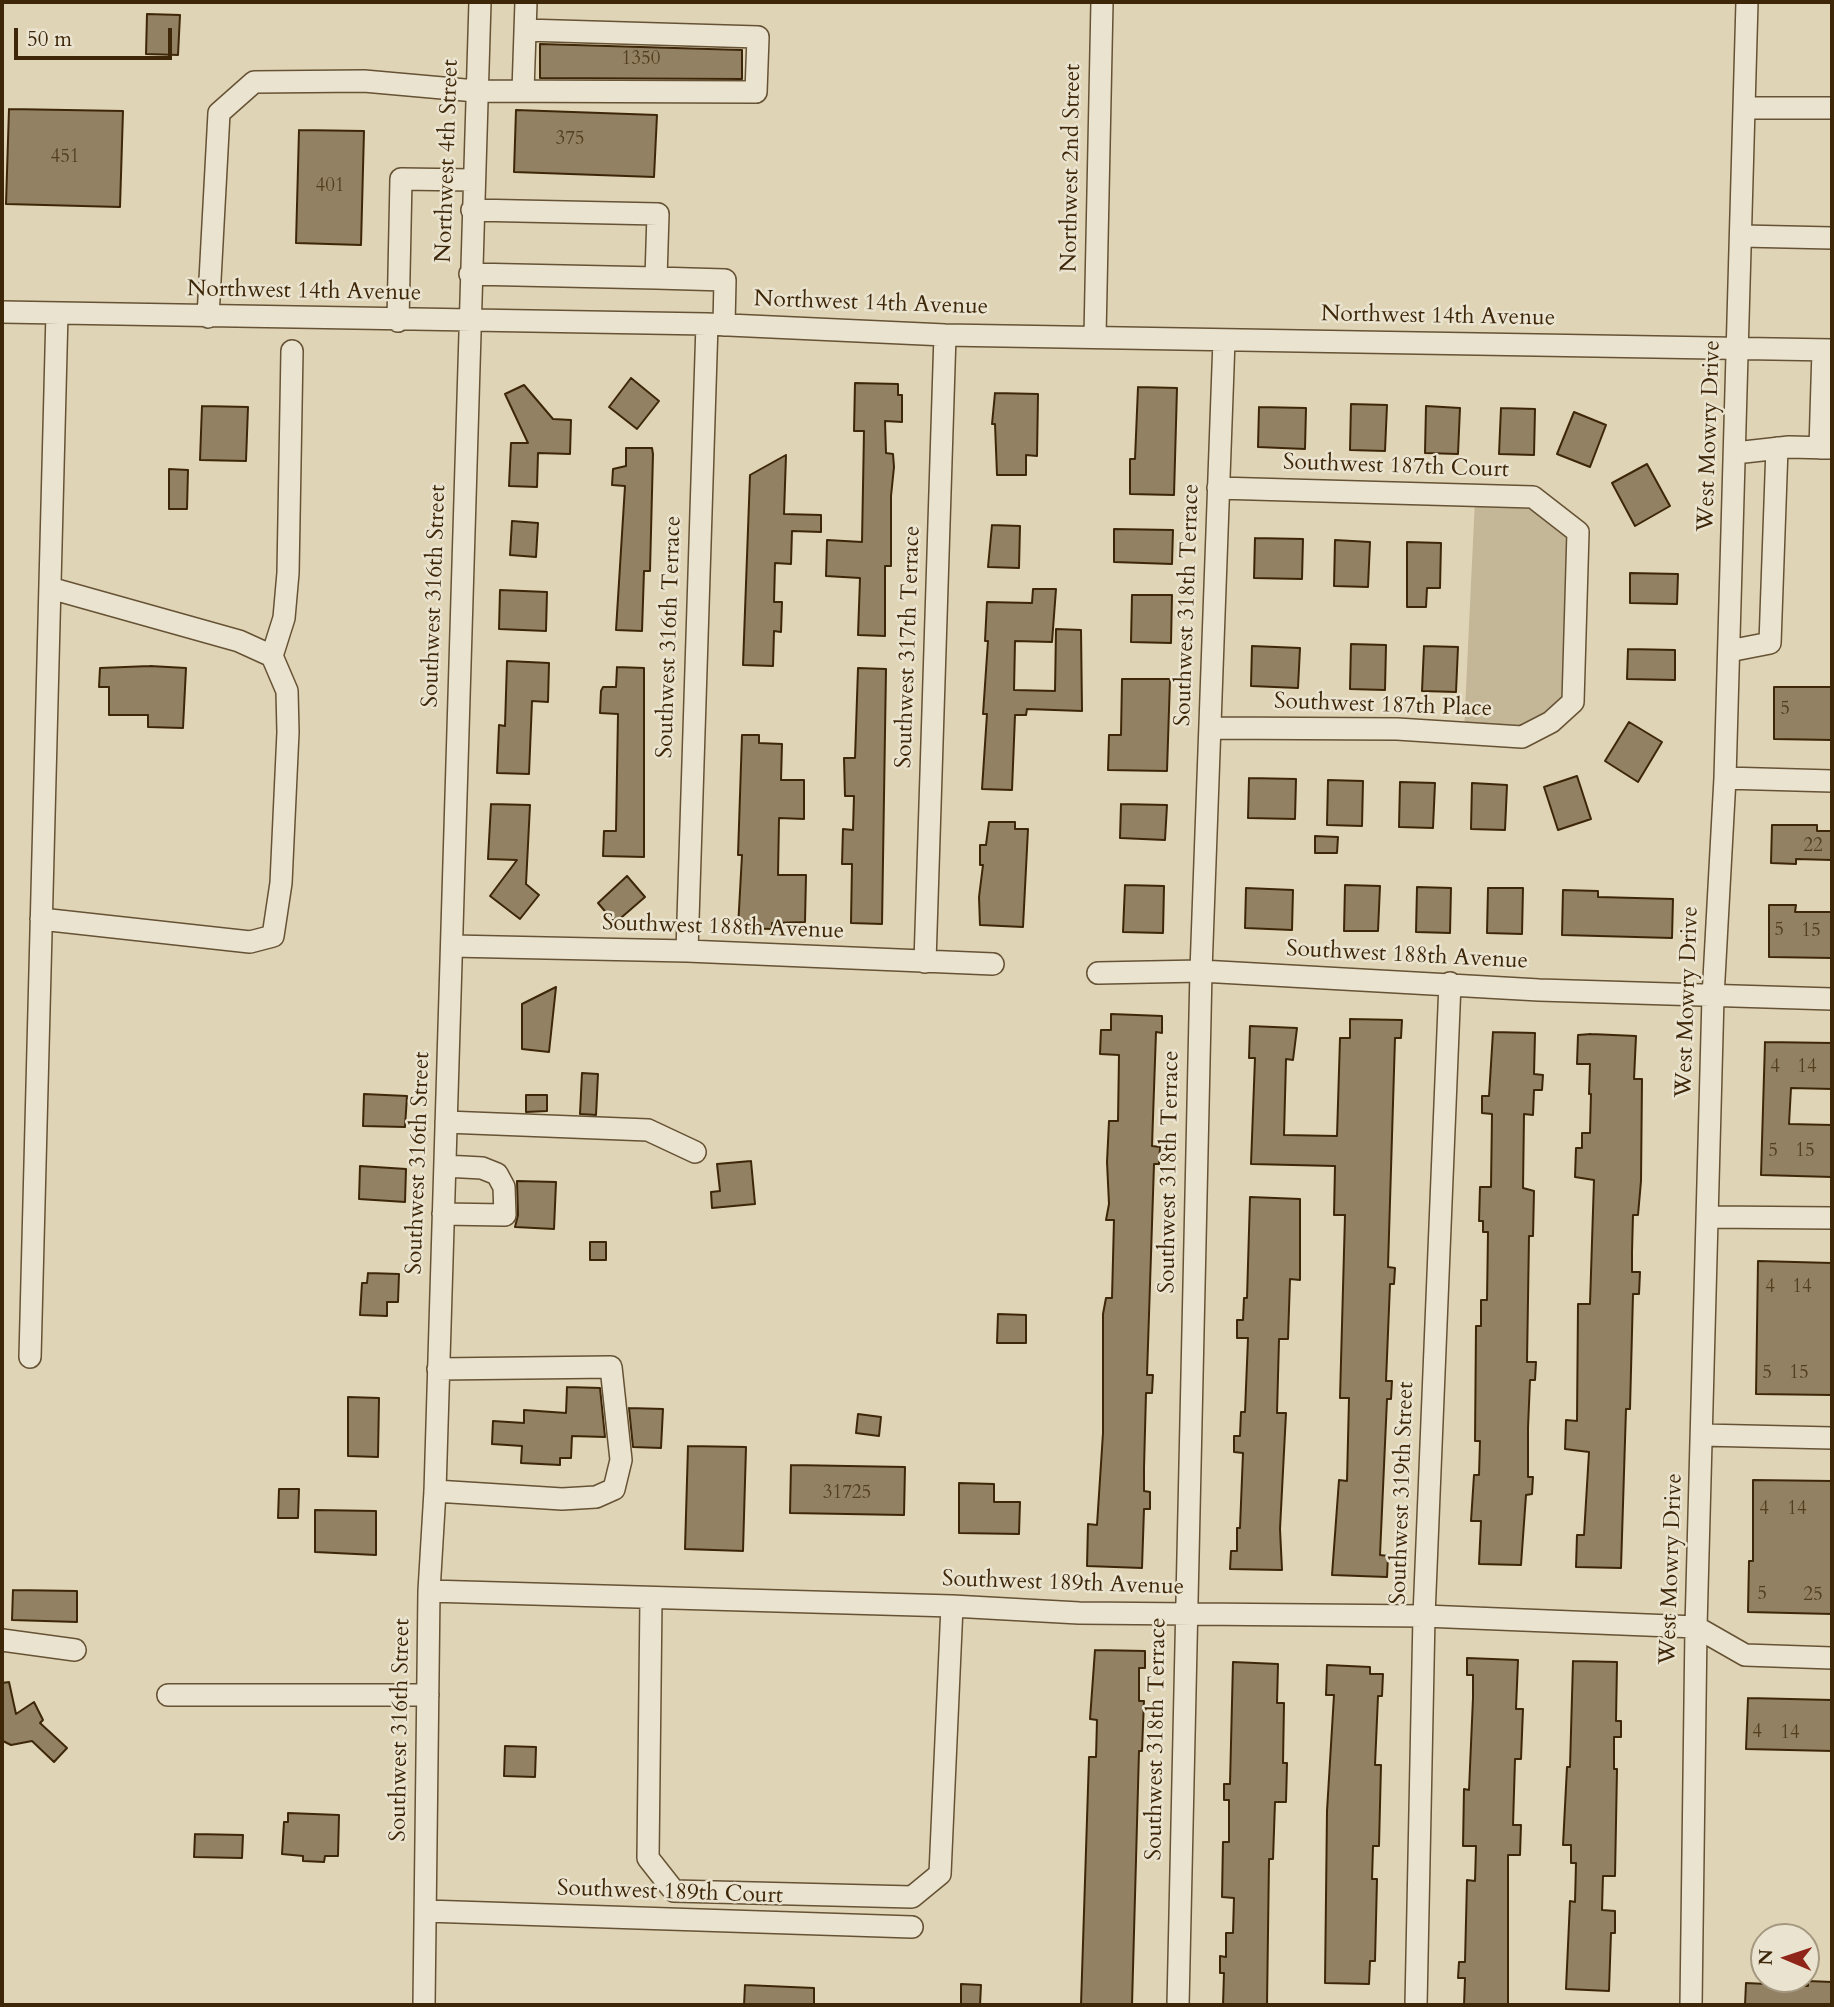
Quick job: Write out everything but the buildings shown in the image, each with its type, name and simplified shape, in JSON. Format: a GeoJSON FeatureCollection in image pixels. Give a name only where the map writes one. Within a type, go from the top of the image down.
{"type":"FeatureCollection","features":[{"type":"Feature","properties":{"kind":"street","name":"Northwest 4th Street"},"geometry":{"type":"LineString","coordinates":[[468,323],[480,2]]}},
{"type":"Feature","properties":{"kind":"street"},"geometry":{"type":"LineString","coordinates":[[523,91],[526,2]]}},
{"type":"Feature","properties":{"kind":"street","name":"Northwest 2nd Street"},"geometry":{"type":"LineString","coordinates":[[1095,336],[1102,2]]}},
{"type":"Feature","properties":{"kind":"street","name":"West Mowry Drive"},"geometry":{"type":"LineString","coordinates":[[1691,2005],[1696,1627],[1713,997],[1725,778],[1747,2]]}},
{"type":"Feature","properties":{"kind":"street"},"geometry":{"type":"LineString","coordinates":[[208,317],[219,114],[254,82],[364,81],[476,91],[756,92],[758,37],[525,30]]}},
{"type":"Feature","properties":{"kind":"street"},"geometry":{"type":"LineString","coordinates":[[1744,108],[1832,108]]}},
{"type":"Feature","properties":{"kind":"street"},"geometry":{"type":"LineString","coordinates":[[398,321],[401,179],[473,180]]}},
{"type":"Feature","properties":{"kind":"street"},"geometry":{"type":"LineString","coordinates":[[470,274],[656,278],[658,214],[472,209]]}},
{"type":"Feature","properties":{"kind":"street"},"geometry":{"type":"LineString","coordinates":[[1742,236],[1832,239]]}},
{"type":"Feature","properties":{"kind":"street","name":"Southwest 316th Terrace"},"geometry":{"type":"LineString","coordinates":[[656,278],[725,280],[715,325],[687,951]]}},
{"type":"Feature","properties":{"kind":"street","name":"Northwest 14th Avenue"},"geometry":{"type":"LineString","coordinates":[[2,312],[468,323],[715,325],[945,335],[1828,350]]}},
{"type":"Feature","properties":{"kind":"street"},"geometry":{"type":"LineString","coordinates":[[30,1357],[57,313]]}},
{"type":"Feature","properties":{"kind":"street","name":"Southwest 316th Street"},"geometry":{"type":"LineString","coordinates":[[424,2005],[429,1591],[435,1491],[452,946],[468,323]]}},
{"type":"Feature","properties":{"kind":"street","name":"Southwest 317th Terrace"},"geometry":{"type":"LineString","coordinates":[[925,962],[945,335]]}},
{"type":"Feature","properties":{"kind":"street","name":"Southwest 318th Terrace"},"geometry":{"type":"LineString","coordinates":[[1178,2005],[1201,971],[1224,340]]}},
{"type":"Feature","properties":{"kind":"street"},"geometry":{"type":"LineString","coordinates":[[1735,453],[1826,448],[1828,350]]}},
{"type":"Feature","properties":{"kind":"street"},"geometry":{"type":"LineString","coordinates":[[41,919],[250,942],[273,936],[281,883],[288,732],[287,691],[272,656],[284,618],[288,573],[292,351]]}},
{"type":"Feature","properties":{"kind":"street"},"geometry":{"type":"LineString","coordinates":[[1729,652],[1770,643],[1777,449]]}},
{"type":"Feature","properties":{"kind":"street","name":"Southwest 187th Court"},"geometry":{"type":"LineString","coordinates":[[1218,488],[1533,497],[1577,532],[1573,702],[1551,722]]}},
{"type":"Feature","properties":{"kind":"street"},"geometry":{"type":"LineString","coordinates":[[50,588],[239,640],[272,656]]}},
{"type":"Feature","properties":{"kind":"street","name":"Southwest 187th Place"},"geometry":{"type":"LineString","coordinates":[[1211,728],[1397,729],[1522,737],[1551,722]]}},
{"type":"Feature","properties":{"kind":"street"},"geometry":{"type":"LineString","coordinates":[[1725,778],[1832,782]]}},
{"type":"Feature","properties":{"kind":"street","name":"Southwest 188th Avenue"},"geometry":{"type":"LineString","coordinates":[[452,946],[687,951],[993,964]]}},
{"type":"Feature","properties":{"kind":"street","name":"Southwest 188th Avenue"},"geometry":{"type":"LineString","coordinates":[[1098,973],[1201,971],[1713,997],[1832,999]]}},
{"type":"Feature","properties":{"kind":"street","name":"Southwest 319th Street"},"geometry":{"type":"LineString","coordinates":[[1416,2005],[1424,1616],[1450,983]]}},
{"type":"Feature","properties":{"kind":"street"},"geometry":{"type":"LineString","coordinates":[[446,1122],[648,1130],[695,1152]]}},
{"type":"Feature","properties":{"kind":"street"},"geometry":{"type":"LineString","coordinates":[[443,1214],[505,1215],[504,1188],[497,1174],[482,1168],[445,1166]]}},
{"type":"Feature","properties":{"kind":"street"},"geometry":{"type":"LineString","coordinates":[[1708,1217],[1832,1218]]}},
{"type":"Feature","properties":{"kind":"street"},"geometry":{"type":"LineString","coordinates":[[435,1491],[562,1499],[596,1497],[614,1489],[621,1460],[611,1367],[438,1369]]}},
{"type":"Feature","properties":{"kind":"street"},"geometry":{"type":"LineString","coordinates":[[1702,1435],[1832,1438]]}},
{"type":"Feature","properties":{"kind":"street","name":"Southwest 189th Avenue"},"geometry":{"type":"LineString","coordinates":[[429,1591],[1186,1614],[1424,1616],[1696,1627]]}},
{"type":"Feature","properties":{"kind":"street"},"geometry":{"type":"LineString","coordinates":[[651,1599],[648,1858],[665,1880],[674,1891],[886,1897],[912,1897],[940,1874],[952,1606]]}},
{"type":"Feature","properties":{"kind":"street"},"geometry":{"type":"LineString","coordinates":[[1696,1627],[1745,1655],[1832,1658]]}},
{"type":"Feature","properties":{"kind":"street"},"geometry":{"type":"LineString","coordinates":[[2,1640],[75,1650]]}},
{"type":"Feature","properties":{"kind":"street"},"geometry":{"type":"LineString","coordinates":[[168,1695],[428,1695]]}},
{"type":"Feature","properties":{"kind":"street","name":"Southwest 189th Court"},"geometry":{"type":"LineString","coordinates":[[426,1911],[912,1927]]}},
{"type":"Feature","properties":{"kind":"shaded area"},"geometry":{"type":"Polygon","coordinates":[[[1475,499],[1532,501],[1575,534],[1570,701],[1521,735],[1464,731],[1475,499]]]}}]}
